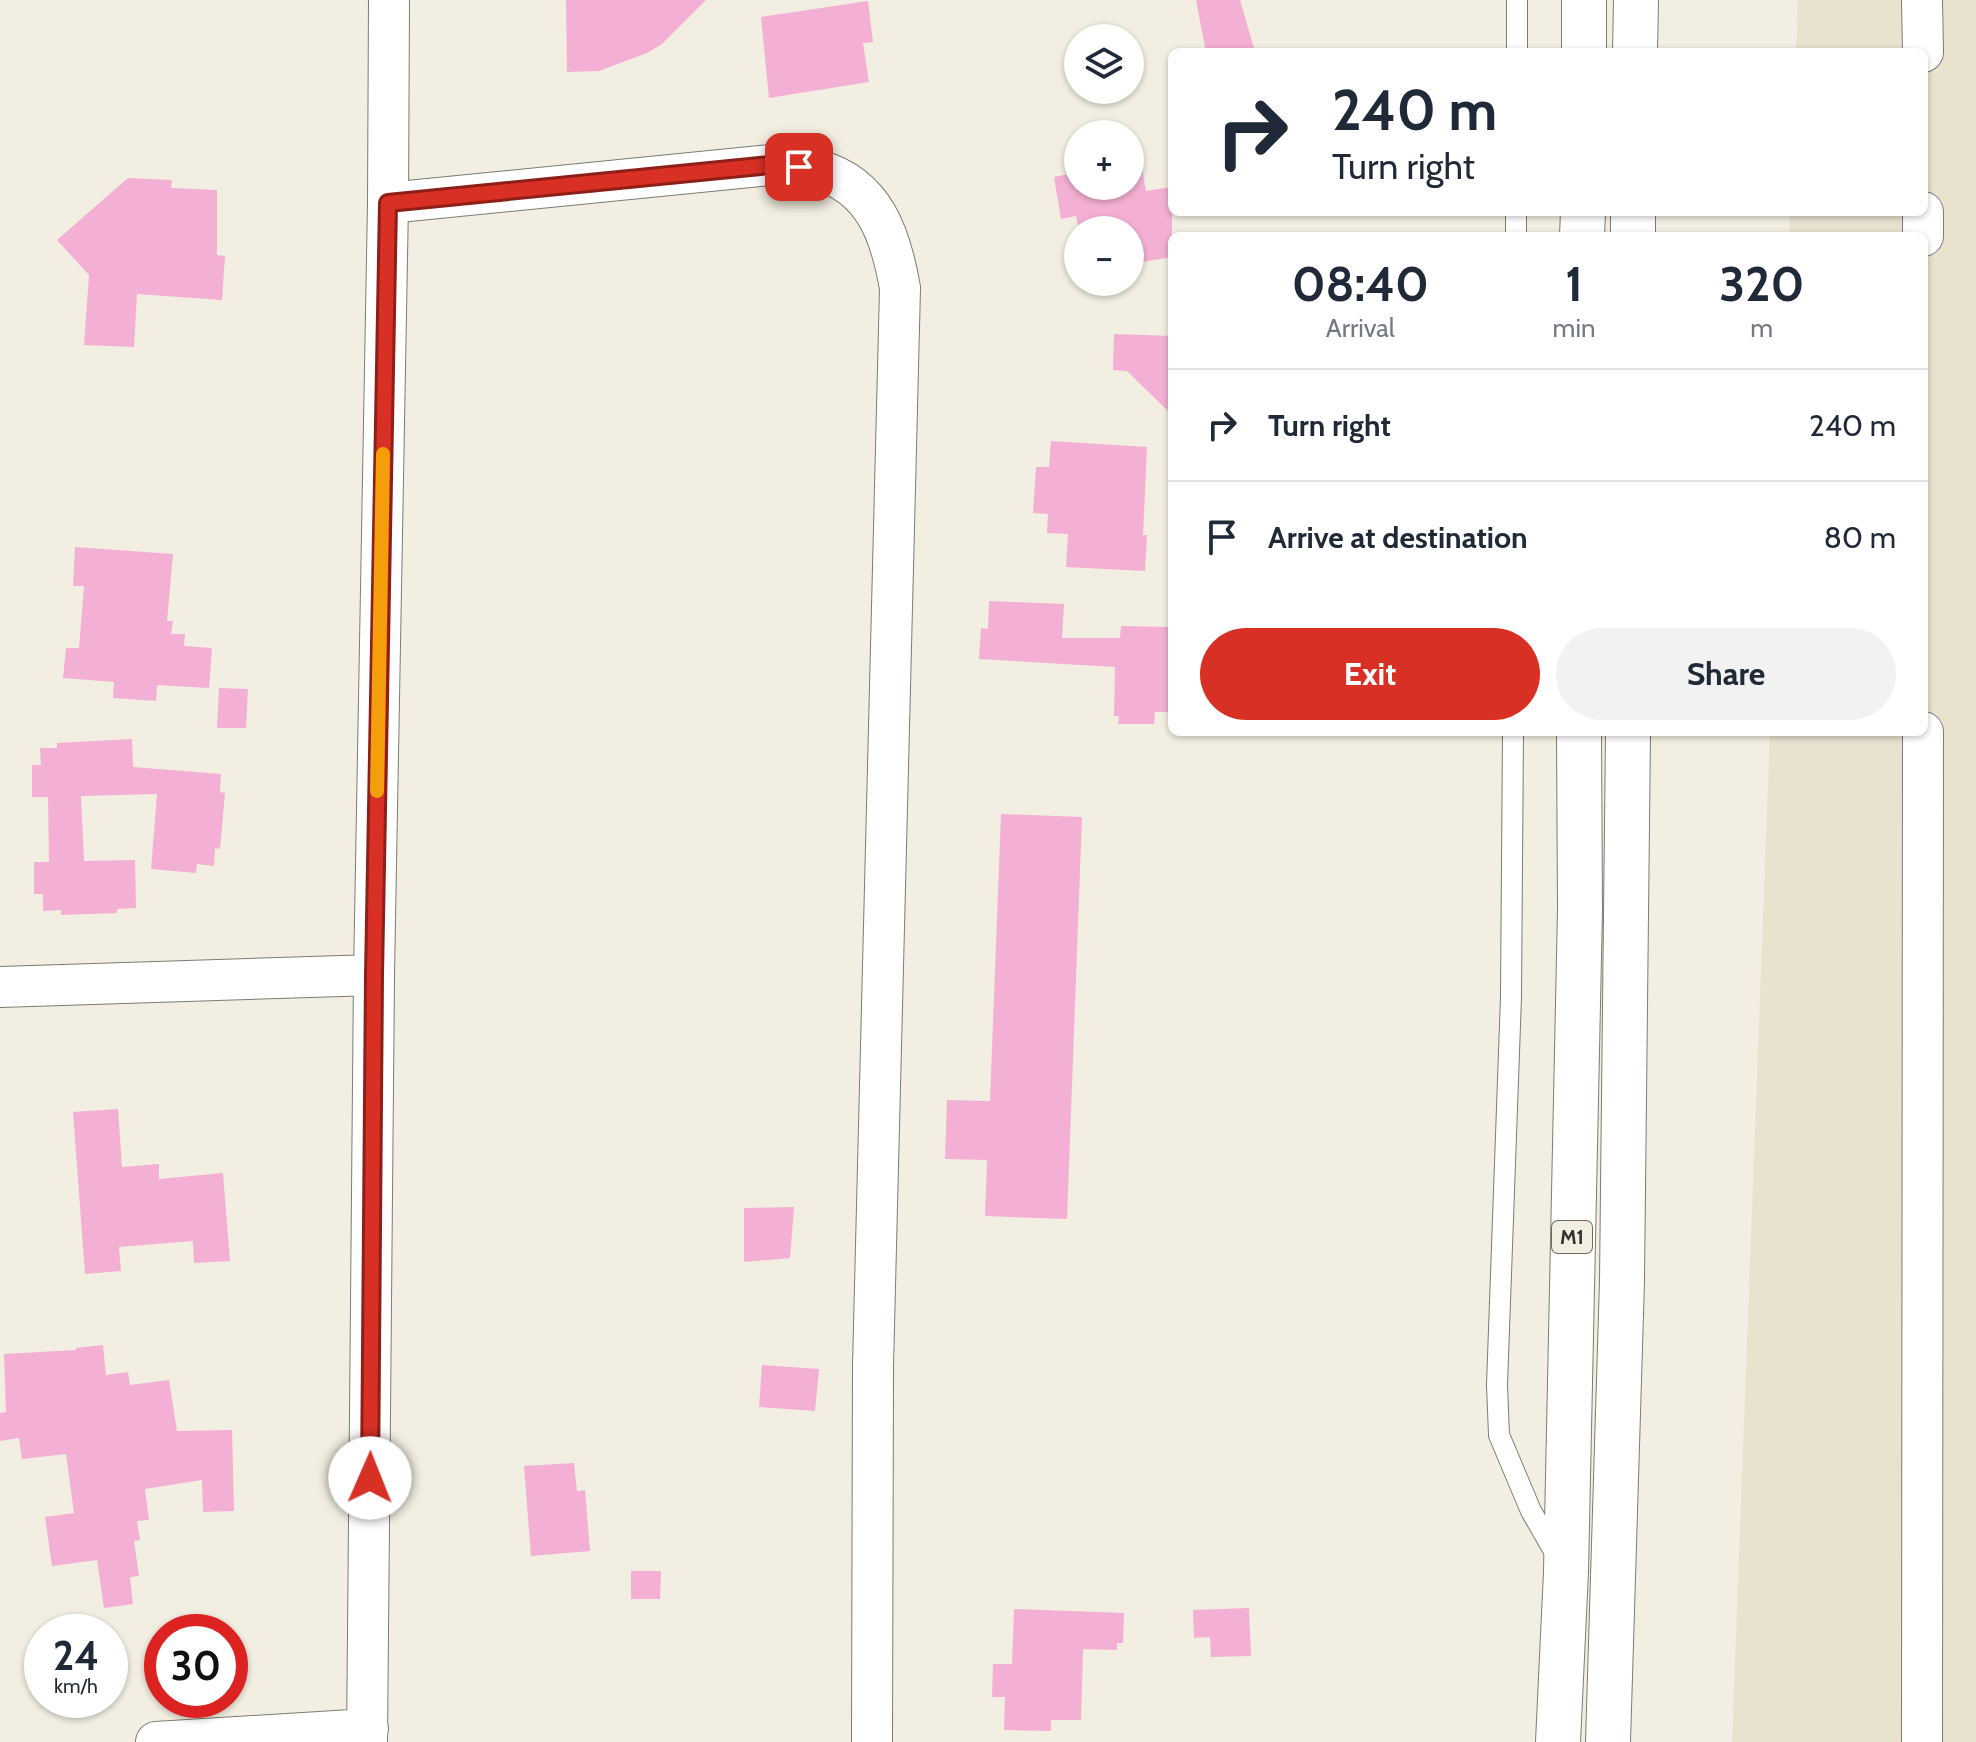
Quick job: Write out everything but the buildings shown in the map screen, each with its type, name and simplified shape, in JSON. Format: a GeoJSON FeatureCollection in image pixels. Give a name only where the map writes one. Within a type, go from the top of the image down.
{"type":"FeatureCollection","features":[{"type":"Feature","properties":{"kind":"highway"},"geometry":{"type":"LineString","coordinates":[[1584,0],[1584,48]]}},
{"type":"Feature","properties":{"kind":"highway"},"geometry":{"type":"LineString","coordinates":[[1635,48],[1636,0]]}},
{"type":"Feature","properties":{"kind":"highway","name":"M1"},"geometry":{"type":"LineString","coordinates":[[1558,1742],[1566,1572],[1580,909],[1579,736]]}},
{"type":"Feature","properties":{"kind":"highway","name":"M1"},"geometry":{"type":"LineString","coordinates":[[1608,1742],[1622,1281],[1628,736]]}},
{"type":"Feature","properties":{"kind":"street"},"geometry":{"type":"LineString","coordinates":[[156,1742],[368,1736],[374,975],[389,0]]}},
{"type":"Feature","properties":{"kind":"street"},"geometry":{"type":"LineString","coordinates":[[1922,0],[1923,48]]}},
{"type":"Feature","properties":{"kind":"street"},"geometry":{"type":"LineString","coordinates":[[388,203],[780,164],[819,170],[852,187],[875,212],[893,245],[900,288],[873,1366],[872,1742]]}},
{"type":"Feature","properties":{"kind":"street"},"geometry":{"type":"LineString","coordinates":[[1922,1742],[1923,736]]}},
{"type":"Feature","properties":{"kind":"street"},"geometry":{"type":"LineString","coordinates":[[0,987],[374,975]]}},
{"type":"Feature","properties":{"kind":"lane"},"geometry":{"type":"LineString","coordinates":[[1517,0],[1517,48]]}},
{"type":"Feature","properties":{"kind":"lane"},"geometry":{"type":"LineString","coordinates":[[1513,736],[1511,997],[1497,1385],[1499,1435],[1531,1511],[1566,1572]]}},
{"type":"Feature","properties":{"kind":"shaded area"},"geometry":{"type":"Polygon","coordinates":[[[1798,0],[1976,0],[1976,1742],[1732,1742],[1770,736],[1928,736],[1928,232],[1789,232],[1790,216],[1928,216],[1928,48],[1796,48],[1798,0]]]}},
{"type":"Feature","properties":{"kind":"slow traffic"},"geometry":{"type":"LineString","coordinates":[[377,791],[383,454]]}},
{"type":"Feature","properties":{"kind":"route"},"geometry":{"type":"LineString","coordinates":[[370,1478],[374,975],[388,203],[780,164],[799,167]]}}]}
